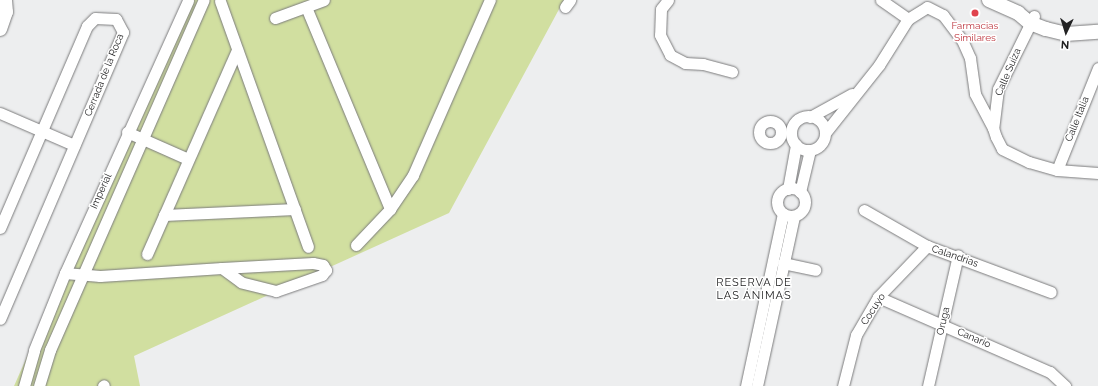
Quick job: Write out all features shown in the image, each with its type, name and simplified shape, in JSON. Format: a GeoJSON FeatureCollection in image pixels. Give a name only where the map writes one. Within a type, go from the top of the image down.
{"type":"FeatureCollection","features":[{"type":"Feature","properties":{"kind":"main road"},"geometry":{"type":"LineString","coordinates":[[0,29],[6,12],[5,0]]}},
{"type":"Feature","properties":{"kind":"main road"},"geometry":{"type":"LineString","coordinates":[[989,0],[1012,8],[1032,20],[1066,34],[1098,32]]}},
{"type":"Feature","properties":{"kind":"main road"},"geometry":{"type":"LineString","coordinates":[[1032,20],[1068,25],[1098,23]]}},
{"type":"Feature","properties":{"kind":"street","name":"Imperial"},"geometry":{"type":"LineString","coordinates":[[24,386],[34,350],[65,273],[127,132],[188,0]]}},
{"type":"Feature","properties":{"kind":"street"},"geometry":{"type":"LineString","coordinates":[[39,386],[50,350],[204,0]]}},
{"type":"Feature","properties":{"kind":"street"},"geometry":{"type":"LineString","coordinates":[[275,18],[324,0]]}},
{"type":"Feature","properties":{"kind":"street"},"geometry":{"type":"LineString","coordinates":[[356,245],[390,209],[413,175],[490,0]]}},
{"type":"Feature","properties":{"kind":"street"},"geometry":{"type":"LineString","coordinates":[[668,0],[661,9],[660,35],[670,54],[685,64],[703,64],[732,72]]}},
{"type":"Feature","properties":{"kind":"street"},"geometry":{"type":"LineString","coordinates":[[881,0],[908,19]]}},
{"type":"Feature","properties":{"kind":"street"},"geometry":{"type":"LineString","coordinates":[[220,1],[308,247]]}},
{"type":"Feature","properties":{"kind":"street"},"geometry":{"type":"LineString","coordinates":[[306,7],[390,209]]}},
{"type":"Feature","properties":{"kind":"street"},"geometry":{"type":"LineString","coordinates":[[800,192],[810,150],[821,143],[825,133],[854,93],[879,65],[908,19],[927,8],[935,8],[951,24],[962,40],[970,58],[975,94],[1002,149],[1029,162],[1057,170],[1098,173]]}},
{"type":"Feature","properties":{"kind":"street","name":"Cerrada de la Roca"},"geometry":{"type":"LineString","coordinates":[[0,228],[87,26],[95,18],[116,19],[123,32],[0,319]]}},
{"type":"Feature","properties":{"kind":"street","name":"Calle Suiza"},"geometry":{"type":"LineString","coordinates":[[993,128],[998,90],[1032,20]]}},
{"type":"Feature","properties":{"kind":"street"},"geometry":{"type":"LineString","coordinates":[[146,254],[237,50]]}},
{"type":"Feature","properties":{"kind":"street","name":"Calle Italia"},"geometry":{"type":"LineString","coordinates":[[1057,170],[1098,68]]}},
{"type":"Feature","properties":{"kind":"street"},"geometry":{"type":"LineString","coordinates":[[810,150],[796,145],[786,135],[796,121],[810,116],[854,93]]}},
{"type":"Feature","properties":{"kind":"street"},"geometry":{"type":"LineString","coordinates":[[0,113],[74,145]]}},
{"type":"Feature","properties":{"kind":"street"},"geometry":{"type":"LineString","coordinates":[[810,116],[822,124],[825,133]]}},
{"type":"Feature","properties":{"kind":"street"},"geometry":{"type":"LineString","coordinates":[[127,132],[144,138],[188,159]]}},
{"type":"Feature","properties":{"kind":"street"},"geometry":{"type":"LineString","coordinates":[[788,189],[796,145]]}},
{"type":"Feature","properties":{"kind":"street"},"geometry":{"type":"LineString","coordinates":[[746,386],[765,290],[789,215],[804,208],[805,200],[800,192],[788,189],[780,194],[777,202],[789,215],[783,263],[757,386]]}},
{"type":"Feature","properties":{"kind":"street"},"geometry":{"type":"LineString","coordinates":[[164,215],[295,209]]}},
{"type":"Feature","properties":{"kind":"street","name":"Calandrias"},"geometry":{"type":"LineString","coordinates":[[864,210],[927,246],[958,256],[1051,292]]}},
{"type":"Feature","properties":{"kind":"street","name":"Cocuyo"},"geometry":{"type":"LineString","coordinates":[[844,386],[856,334],[878,297],[927,246]]}},
{"type":"Feature","properties":{"kind":"street","name":"Oruga"},"geometry":{"type":"LineString","coordinates":[[931,383],[958,256]]}},
{"type":"Feature","properties":{"kind":"street"},"geometry":{"type":"LineString","coordinates":[[65,273],[84,273],[100,276],[222,268],[313,263],[323,265],[326,270],[322,275],[276,291],[241,282],[222,268]]}},
{"type":"Feature","properties":{"kind":"street"},"geometry":{"type":"LineString","coordinates":[[783,263],[815,270]]}},
{"type":"Feature","properties":{"kind":"street"},"geometry":{"type":"LineString","coordinates":[[765,290],[776,293]]}},
{"type":"Feature","properties":{"kind":"street","name":"Canario"},"geometry":{"type":"LineString","coordinates":[[878,297],[943,324],[1050,372],[1065,386]]}},
{"type":"Feature","properties":{"kind":"green space"},"geometry":{"type":"Polygon","coordinates":[[[185,0],[564,0],[449,213],[134,356],[140,386],[14,386],[185,0]]]}},
{"type":"Feature","properties":{"kind":"place","name":"Farmacias Similares"},"geometry":{"type":"Point","coordinates":[975,13]}},
{"type":"Feature","properties":{"kind":"district","name":"RESERVA DE LAS ÁNIMAS"},"geometry":{"type":"Point","coordinates":[754,290]}}]}
